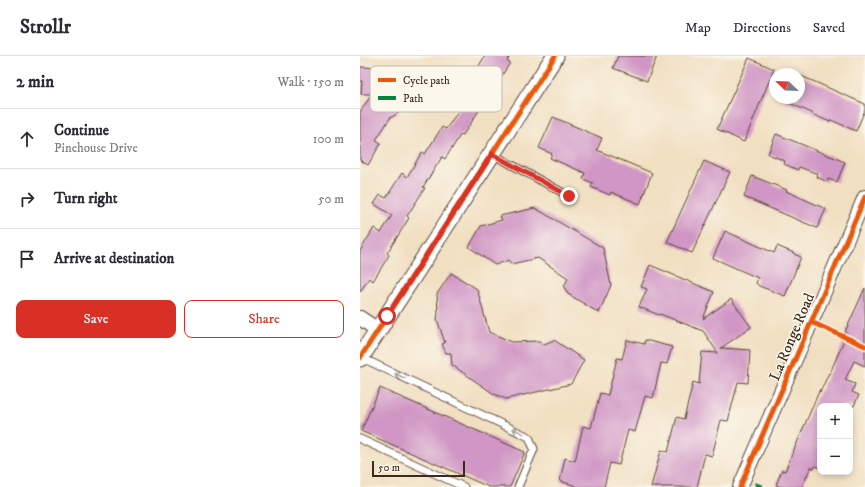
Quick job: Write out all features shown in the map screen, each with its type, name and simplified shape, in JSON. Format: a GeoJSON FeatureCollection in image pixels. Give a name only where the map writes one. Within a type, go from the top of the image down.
{"type":"FeatureCollection","features":[{"type":"Feature","properties":{"kind":"street"},"geometry":{"type":"LineString","coordinates":[[360,358],[555,56]]}},
{"type":"Feature","properties":{"kind":"street","name":"La Ronge Road"},"geometry":{"type":"LineString","coordinates":[[740,487],[865,197]]}},
{"type":"Feature","properties":{"kind":"street"},"geometry":{"type":"LineString","coordinates":[[360,318],[378,330]]}},
{"type":"Feature","properties":{"kind":"lane"},"geometry":{"type":"LineString","coordinates":[[492,154],[569,196]]}},
{"type":"Feature","properties":{"kind":"lane"},"geometry":{"type":"LineString","coordinates":[[360,358],[529,436],[534,450],[518,487]]}},
{"type":"Feature","properties":{"kind":"lane"},"geometry":{"type":"LineString","coordinates":[[360,439],[464,487]]}},
{"type":"Feature","properties":{"kind":"building"},"geometry":{"type":"Polygon","coordinates":[[[485,56],[510,56],[507,61],[510,63],[502,75],[502,66],[479,66],[485,56]]]}},
{"type":"Feature","properties":{"kind":"building"},"geometry":{"type":"Polygon","coordinates":[[[618,56],[657,56],[647,81],[613,68],[618,56]]]}},
{"type":"Feature","properties":{"kind":"building"},"geometry":{"type":"Polygon","coordinates":[[[749,58],[772,68],[769,68],[769,81],[744,142],[717,129],[749,58]]]}},
{"type":"Feature","properties":{"kind":"building"},"geometry":{"type":"Polygon","coordinates":[[[360,67],[370,67],[370,94],[361,94],[362,81],[360,81],[360,67]]]}},
{"type":"Feature","properties":{"kind":"building"},"geometry":{"type":"Polygon","coordinates":[[[805,78],[865,104],[865,110],[856,131],[831,120],[830,122],[792,104],[805,104],[805,78]]]}},
{"type":"Feature","properties":{"kind":"building"},"geometry":{"type":"Polygon","coordinates":[[[370,97],[370,112],[398,112],[390,118],[376,140],[381,143],[368,165],[360,160],[360,112],[370,97]]]}},
{"type":"Feature","properties":{"kind":"building"},"geometry":{"type":"Polygon","coordinates":[[[458,112],[478,112],[463,135],[461,134],[445,159],[442,157],[407,216],[409,218],[387,253],[389,255],[380,270],[373,281],[369,278],[360,292],[360,251],[374,228],[381,233],[392,215],[374,204],[380,195],[386,198],[402,173],[407,177],[422,152],[425,154],[442,127],[446,129],[458,112]]]}},
{"type":"Feature","properties":{"kind":"building"},"geometry":{"type":"Polygon","coordinates":[[[553,117],[602,138],[597,150],[652,173],[640,204],[611,192],[610,195],[591,187],[593,183],[583,179],[585,173],[550,158],[552,154],[539,148],[553,117]]]}},
{"type":"Feature","properties":{"kind":"building"},"geometry":{"type":"Polygon","coordinates":[[[776,134],[845,162],[837,182],[828,179],[827,182],[817,177],[818,174],[799,167],[798,170],[784,164],[785,161],[768,154],[776,134]]]}},
{"type":"Feature","properties":{"kind":"building"},"geometry":{"type":"Polygon","coordinates":[[[704,161],[730,172],[692,253],[667,242],[704,161]]]}},
{"type":"Feature","properties":{"kind":"building"},"geometry":{"type":"Polygon","coordinates":[[[752,176],[787,190],[786,191],[826,209],[817,228],[744,197],[752,176]]]}},
{"type":"Feature","properties":{"kind":"building"},"geometry":{"type":"Polygon","coordinates":[[[535,208],[603,248],[611,285],[599,313],[568,294],[564,287],[568,278],[538,258],[511,264],[509,260],[495,265],[469,247],[481,226],[502,220],[500,216],[535,208]]]}},
{"type":"Feature","properties":{"kind":"building"},"geometry":{"type":"Polygon","coordinates":[[[725,231],[774,253],[777,246],[801,257],[785,296],[759,286],[756,283],[758,278],[713,258],[725,231]]]}},
{"type":"Feature","properties":{"kind":"building"},"geometry":{"type":"Polygon","coordinates":[[[650,265],[714,292],[703,319],[731,299],[751,327],[721,348],[750,350],[748,383],[738,382],[728,421],[721,420],[712,456],[705,454],[697,487],[651,487],[661,450],[668,452],[677,417],[684,419],[693,382],[699,384],[702,352],[718,353],[703,331],[639,307],[647,289],[641,287],[650,265]]]}},
{"type":"Feature","properties":{"kind":"building"},"geometry":{"type":"Polygon","coordinates":[[[451,273],[477,289],[489,332],[512,342],[541,341],[542,345],[554,340],[584,360],[571,384],[506,399],[494,394],[452,365],[451,353],[446,353],[442,344],[445,343],[437,319],[437,294],[451,273]]]}},
{"type":"Feature","properties":{"kind":"building"},"geometry":{"type":"Polygon","coordinates":[[[865,288],[865,366],[854,361],[845,380],[855,384],[852,392],[859,395],[854,406],[853,403],[817,403],[817,467],[815,466],[814,469],[811,467],[802,487],[782,487],[776,485],[782,470],[785,471],[820,389],[820,392],[830,373],[847,333],[845,332],[865,288]]]}},
{"type":"Feature","properties":{"kind":"building"},"geometry":{"type":"Polygon","coordinates":[[[627,340],[644,344],[645,340],[672,347],[667,364],[661,363],[653,398],[645,396],[635,432],[628,430],[619,465],[610,463],[604,487],[576,487],[560,481],[565,458],[575,461],[583,426],[591,428],[600,393],[608,395],[617,358],[622,359],[627,340]]]}},
{"type":"Feature","properties":{"kind":"building"},"geometry":{"type":"Polygon","coordinates":[[[380,388],[525,452],[510,487],[489,487],[361,431],[380,388]]]}},
{"type":"Feature","properties":{"kind":"marked path"},"geometry":{"type":"LineString","coordinates":[[755,484],[763,487]]}},
{"type":"Feature","properties":{"kind":"cycle path"},"geometry":{"type":"LineString","coordinates":[[360,358],[555,56]]}},
{"type":"Feature","properties":{"kind":"cycle path"},"geometry":{"type":"LineString","coordinates":[[740,487],[865,197]]}},
{"type":"Feature","properties":{"kind":"cycle path"},"geometry":{"type":"LineString","coordinates":[[811,322],[865,346]]}},
{"type":"Feature","properties":{"kind":"route"},"geometry":{"type":"LineString","coordinates":[[387,316],[492,154],[569,196]]}}]}
